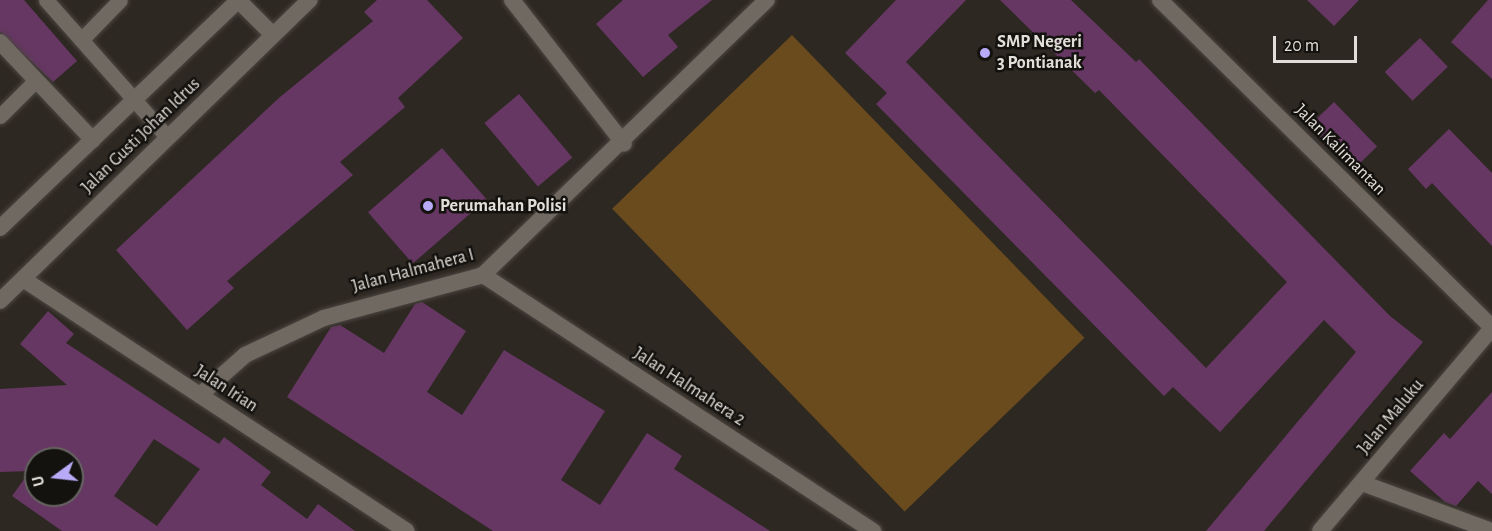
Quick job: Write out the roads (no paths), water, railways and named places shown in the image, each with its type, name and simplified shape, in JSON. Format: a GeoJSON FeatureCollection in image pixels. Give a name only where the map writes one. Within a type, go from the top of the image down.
{"type":"FeatureCollection","features":[{"type":"Feature","properties":{"kind":"street","name":"Jalan Gusti Johan Idrus"},"geometry":{"type":"LineString","coordinates":[[0,228],[239,0]]}},
{"type":"Feature","properties":{"kind":"street"},"geometry":{"type":"LineString","coordinates":[[239,0],[273,35]]}},
{"type":"Feature","properties":{"kind":"street","name":"Jalan Gusti Johan Idrus"},"geometry":{"type":"LineString","coordinates":[[0,301],[310,0]]}},
{"type":"Feature","properties":{"kind":"street"},"geometry":{"type":"LineString","coordinates":[[512,0],[624,144]]}},
{"type":"Feature","properties":{"kind":"street","name":"Jalan Halmahera I"},"geometry":{"type":"LineString","coordinates":[[200,395],[245,355],[324,318],[483,275],[624,144],[768,0]]}},
{"type":"Feature","properties":{"kind":"street","name":"Jalan Kalimantan"},"geometry":{"type":"LineString","coordinates":[[1160,0],[1492,328]]}},
{"type":"Feature","properties":{"kind":"street"},"geometry":{"type":"LineString","coordinates":[[0,42],[93,140]]}},
{"type":"Feature","properties":{"kind":"street","name":"Jalan Halmahera 2"},"geometry":{"type":"LineString","coordinates":[[483,275],[873,531]]}},
{"type":"Feature","properties":{"kind":"street","name":"Jalan Irian"},"geometry":{"type":"LineString","coordinates":[[22,279],[407,531]]}},
{"type":"Feature","properties":{"kind":"street","name":"Jalan Maluku"},"geometry":{"type":"LineString","coordinates":[[1320,531],[1492,328]]}},
{"type":"Feature","properties":{"kind":"street"},"geometry":{"type":"LineString","coordinates":[[1362,483],[1492,531]]}},
{"type":"Feature","properties":{"kind":"lane"},"geometry":{"type":"LineString","coordinates":[[46,0],[167,137]]}},
{"type":"Feature","properties":{"kind":"lane"},"geometry":{"type":"LineString","coordinates":[[82,39],[120,0]]}},
{"type":"Feature","properties":{"kind":"lane"},"geometry":{"type":"LineString","coordinates":[[0,116],[36,80]]}},
{"type":"Feature","properties":{"kind":"place","name":"SMP Negeri 3 Pontianak"},"geometry":{"type":"Point","coordinates":[985,53]}},
{"type":"Feature","properties":{"kind":"place","name":"Perumahan Polisi"},"geometry":{"type":"Point","coordinates":[428,206]}}]}
